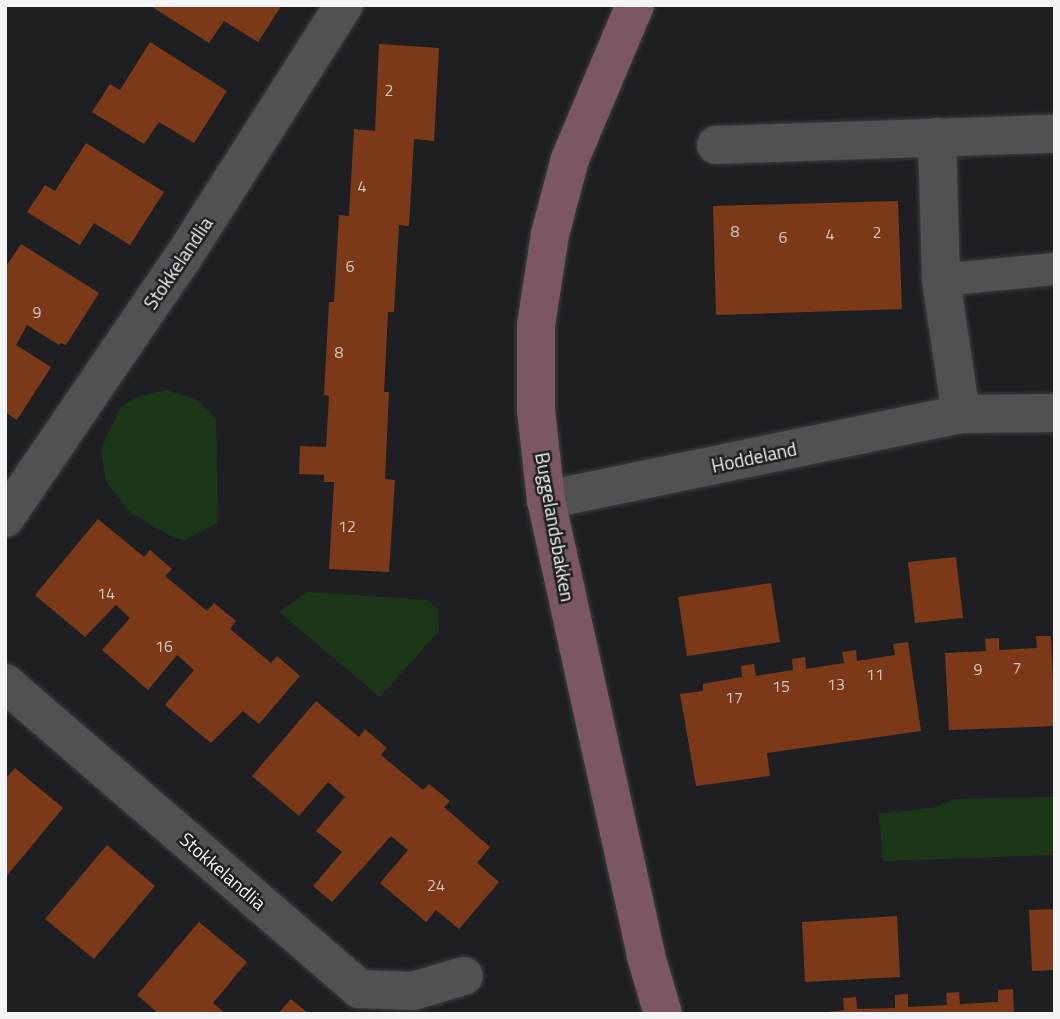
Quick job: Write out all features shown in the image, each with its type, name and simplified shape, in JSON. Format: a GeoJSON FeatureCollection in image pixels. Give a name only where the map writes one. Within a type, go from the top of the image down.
{"type":"FeatureCollection","features":[{"type":"Feature","properties":{"kind":"street","name":"Stokkelandlia"},"geometry":{"type":"LineString","coordinates":[[5,518],[182,258],[344,5]]}},
{"type":"Feature","properties":{"kind":"street","name":"Buggelandsbakken"},"geometry":{"type":"LineString","coordinates":[[635,5],[569,159],[550,234],[536,325],[536,410],[546,500],[646,956],[663,1014]]}},
{"type":"Feature","properties":{"kind":"street"},"geometry":{"type":"LineString","coordinates":[[716,145],[1055,134]]}},
{"type":"Feature","properties":{"kind":"street"},"geometry":{"type":"LineString","coordinates":[[937,137],[941,281],[961,414]]}},
{"type":"Feature","properties":{"kind":"street","name":"Hoddeland"},"geometry":{"type":"LineString","coordinates":[[546,500],[961,414],[1055,413]]}},
{"type":"Feature","properties":{"kind":"street","name":"Stokkelandlia"},"geometry":{"type":"LineString","coordinates":[[5,683],[359,989],[413,991],[464,976]]}},
{"type":"Feature","properties":{"kind":"lane"},"geometry":{"type":"LineString","coordinates":[[941,281],[1055,269]]}},
{"type":"Feature","properties":{"kind":"green space"},"geometry":{"type":"Polygon","coordinates":[[[166,390],[196,399],[216,419],[218,523],[185,540],[172,537],[131,513],[106,482],[101,449],[120,408],[136,398],[166,390]]]}},
{"type":"Feature","properties":{"kind":"green space"},"geometry":{"type":"Polygon","coordinates":[[[308,592],[427,600],[438,609],[439,631],[380,697],[279,612],[308,592]]]}},
{"type":"Feature","properties":{"kind":"green space"},"geometry":{"type":"Polygon","coordinates":[[[1055,797],[1055,855],[883,861],[879,814],[937,807],[954,799],[1055,797]]]}},
{"type":"Feature","properties":{"kind":"building"},"geometry":{"type":"Polygon","coordinates":[[[149,5],[282,5],[258,42],[224,21],[209,43],[149,5]]]}},
{"type":"Feature","properties":{"kind":"building"},"geometry":{"type":"Polygon","coordinates":[[[150,42],[227,91],[194,143],[159,122],[144,144],[92,112],[110,84],[120,90],[150,42]]]}},
{"type":"Feature","properties":{"kind":"building"},"geometry":{"type":"Polygon","coordinates":[[[379,44],[439,48],[434,141],[414,139],[409,226],[399,225],[394,312],[388,312],[384,392],[389,392],[385,479],[395,480],[389,572],[329,569],[334,482],[324,482],[324,475],[299,474],[300,446],[326,447],[329,396],[324,395],[329,302],[334,302],[339,215],[349,216],[354,129],[375,131],[379,44]]]}},
{"type":"Feature","properties":{"kind":"building"},"geometry":{"type":"Polygon","coordinates":[[[86,143],[164,192],[130,245],[94,223],[80,245],[27,212],[45,185],[55,191],[86,143]]]}},
{"type":"Feature","properties":{"kind":"building"},"geometry":{"type":"Polygon","coordinates":[[[898,201],[902,309],[716,315],[713,206],[898,201]]]}},
{"type":"Feature","properties":{"kind":"building"},"geometry":{"type":"Polygon","coordinates":[[[21,244],[99,293],[66,345],[59,345],[27,325],[16,345],[51,367],[17,420],[5,412],[5,268],[21,244]]]}},
{"type":"Feature","properties":{"kind":"building"},"geometry":{"type":"Polygon","coordinates":[[[98,519],[144,557],[150,550],[172,569],[165,576],[207,611],[214,603],[236,621],[230,629],[271,663],[277,656],[300,676],[259,724],[243,711],[211,743],[165,705],[194,670],[177,655],[148,690],[102,650],[130,618],[116,605],[85,637],[35,595],[98,519]]]}},
{"type":"Feature","properties":{"kind":"building"},"geometry":{"type":"Polygon","coordinates":[[[956,557],[963,618],[915,623],[908,562],[956,557]]]}},
{"type":"Feature","properties":{"kind":"building"},"geometry":{"type":"Polygon","coordinates":[[[771,583],[780,642],[687,656],[678,597],[771,583]]]}},
{"type":"Feature","properties":{"kind":"building"},"geometry":{"type":"Polygon","coordinates":[[[1036,636],[1051,636],[1055,726],[949,730],[945,653],[986,651],[985,639],[999,638],[999,650],[1037,648],[1036,636]]]}},
{"type":"Feature","properties":{"kind":"building"},"geometry":{"type":"Polygon","coordinates":[[[908,642],[921,731],[767,753],[770,776],[696,786],[680,694],[703,691],[703,684],[742,677],[741,666],[754,664],[756,676],[793,670],[792,659],[805,657],[806,669],[844,663],[842,652],[856,650],[857,661],[895,655],[893,644],[908,642]]]}},
{"type":"Feature","properties":{"kind":"building"},"geometry":{"type":"Polygon","coordinates":[[[316,701],[359,737],[365,729],[387,748],[381,755],[423,790],[429,784],[450,801],[444,807],[490,847],[477,863],[499,882],[459,929],[436,910],[426,922],[380,883],[408,850],[391,836],[332,902],[313,886],[342,852],[316,831],[345,797],[328,782],[299,816],[252,776],[316,701]]]}},
{"type":"Feature","properties":{"kind":"building"},"geometry":{"type":"Polygon","coordinates":[[[15,768],[63,808],[5,878],[5,779],[15,768]]]}},
{"type":"Feature","properties":{"kind":"building"},"geometry":{"type":"Polygon","coordinates":[[[107,845],[155,886],[94,959],[45,919],[107,845]]]}},
{"type":"Feature","properties":{"kind":"building"},"geometry":{"type":"Polygon","coordinates":[[[1055,909],[1055,970],[1032,971],[1029,910],[1055,909]]]}},
{"type":"Feature","properties":{"kind":"building"},"geometry":{"type":"Polygon","coordinates":[[[897,916],[900,977],[805,982],[802,922],[897,916]]]}},
{"type":"Feature","properties":{"kind":"building"},"geometry":{"type":"Polygon","coordinates":[[[199,922],[247,962],[213,1003],[226,1014],[159,1014],[137,995],[199,922]]]}},
{"type":"Feature","properties":{"kind":"building"},"geometry":{"type":"Polygon","coordinates":[[[1013,989],[1014,1014],[813,1014],[844,1010],[843,998],[856,997],[857,1009],[895,1008],[895,995],[908,994],[908,1007],[947,1005],[946,993],[959,992],[960,1004],[998,1002],[998,990],[1013,989]]]}},
{"type":"Feature","properties":{"kind":"building"},"geometry":{"type":"Polygon","coordinates":[[[291,999],[309,1014],[278,1014],[291,999]]]}}]}
